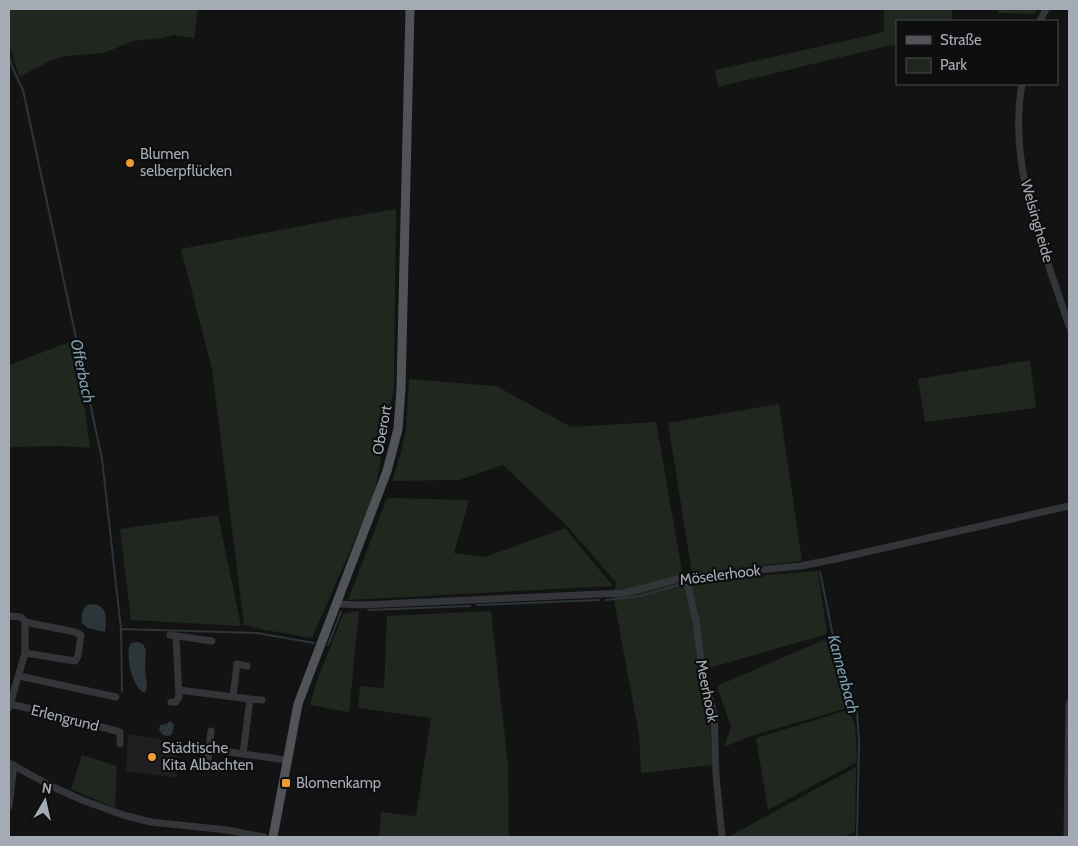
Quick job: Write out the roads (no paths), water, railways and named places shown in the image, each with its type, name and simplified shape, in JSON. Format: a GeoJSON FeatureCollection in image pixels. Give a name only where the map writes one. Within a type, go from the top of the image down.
{"type":"FeatureCollection","features":[{"type":"Feature","properties":{"kind":"main road","name":"Oberort"},"geometry":{"type":"LineString","coordinates":[[273,837],[294,720],[301,694],[388,471],[399,420],[404,308],[410,9]]}},
{"type":"Feature","properties":{"kind":"street","name":"Welsingheide"},"geometry":{"type":"LineString","coordinates":[[1022,85],[1019,140],[1028,199],[1069,326]]}},
{"type":"Feature","properties":{"kind":"street","name":"Möselerhook"},"geometry":{"type":"LineString","coordinates":[[337,602],[341,604],[361,604],[624,593],[686,577],[800,566],[1069,506]]}},
{"type":"Feature","properties":{"kind":"street","name":"Meerhook"},"geometry":{"type":"LineString","coordinates":[[686,577],[696,621],[702,670],[714,716],[716,775],[722,837]]}},
{"type":"Feature","properties":{"kind":"street"},"geometry":{"type":"LineString","coordinates":[[9,616],[22,617],[25,622],[26,653],[9,706]]}},
{"type":"Feature","properties":{"kind":"street"},"geometry":{"type":"LineString","coordinates":[[25,622],[75,632],[80,634],[81,638],[78,656],[75,661],[26,653]]}},
{"type":"Feature","properties":{"kind":"street"},"geometry":{"type":"LineString","coordinates":[[171,702],[178,700],[179,690],[173,636],[212,641]]}},
{"type":"Feature","properties":{"kind":"street"},"geometry":{"type":"LineString","coordinates":[[233,697],[237,664],[247,666]]}},
{"type":"Feature","properties":{"kind":"street","name":"Erlengrund"},"geometry":{"type":"LineString","coordinates":[[19,676],[116,697]]}},
{"type":"Feature","properties":{"kind":"street"},"geometry":{"type":"LineString","coordinates":[[179,690],[262,700]]}},
{"type":"Feature","properties":{"kind":"street"},"geometry":{"type":"LineString","coordinates":[[243,754],[250,699]]}},
{"type":"Feature","properties":{"kind":"street"},"geometry":{"type":"LineString","coordinates":[[1067,837],[1069,703]]}},
{"type":"Feature","properties":{"kind":"street","name":"Erlengrund"},"geometry":{"type":"LineString","coordinates":[[9,706],[61,716],[120,732],[120,744]]}},
{"type":"Feature","properties":{"kind":"street"},"geometry":{"type":"LineString","coordinates":[[207,768],[211,731]]}},
{"type":"Feature","properties":{"kind":"street"},"geometry":{"type":"LineString","coordinates":[[209,749],[287,760]]}},
{"type":"Feature","properties":{"kind":"street"},"geometry":{"type":"LineString","coordinates":[[9,806],[11,764],[51,786],[82,800],[131,817],[151,822],[227,830],[264,837]]}},
{"type":"Feature","properties":{"kind":"waterway","name":"Offerbach"},"geometry":{"type":"LineString","coordinates":[[9,57],[23,90],[102,459],[121,629],[122,692]]}},
{"type":"Feature","properties":{"kind":"waterway","name":"Kannenbach"},"geometry":{"type":"LineString","coordinates":[[820,572],[832,631],[857,713],[859,742],[857,837]]}},
{"type":"Feature","properties":{"kind":"waterway"},"geometry":{"type":"LineString","coordinates":[[606,600],[641,596],[679,585]]}},
{"type":"Feature","properties":{"kind":"waterway"},"geometry":{"type":"LineString","coordinates":[[477,605],[599,600]]}},
{"type":"Feature","properties":{"kind":"waterway"},"geometry":{"type":"LineString","coordinates":[[368,610],[470,606]]}},
{"type":"Feature","properties":{"kind":"waterway"},"geometry":{"type":"LineString","coordinates":[[328,645],[341,612]]}},
{"type":"Feature","properties":{"kind":"waterway"},"geometry":{"type":"LineString","coordinates":[[121,629],[257,633],[314,643]]}},
{"type":"Feature","properties":{"kind":"place","name":"Blumen selberpflücken"},"geometry":{"type":"Point","coordinates":[130,163]}},
{"type":"Feature","properties":{"kind":"place","name":"Städtische Kita Albachten"},"geometry":{"type":"Point","coordinates":[152,757]}},
{"type":"Feature","properties":{"kind":"place","name":"Blomenkamp"},"geometry":{"type":"Point","coordinates":[286,783]}}]}
